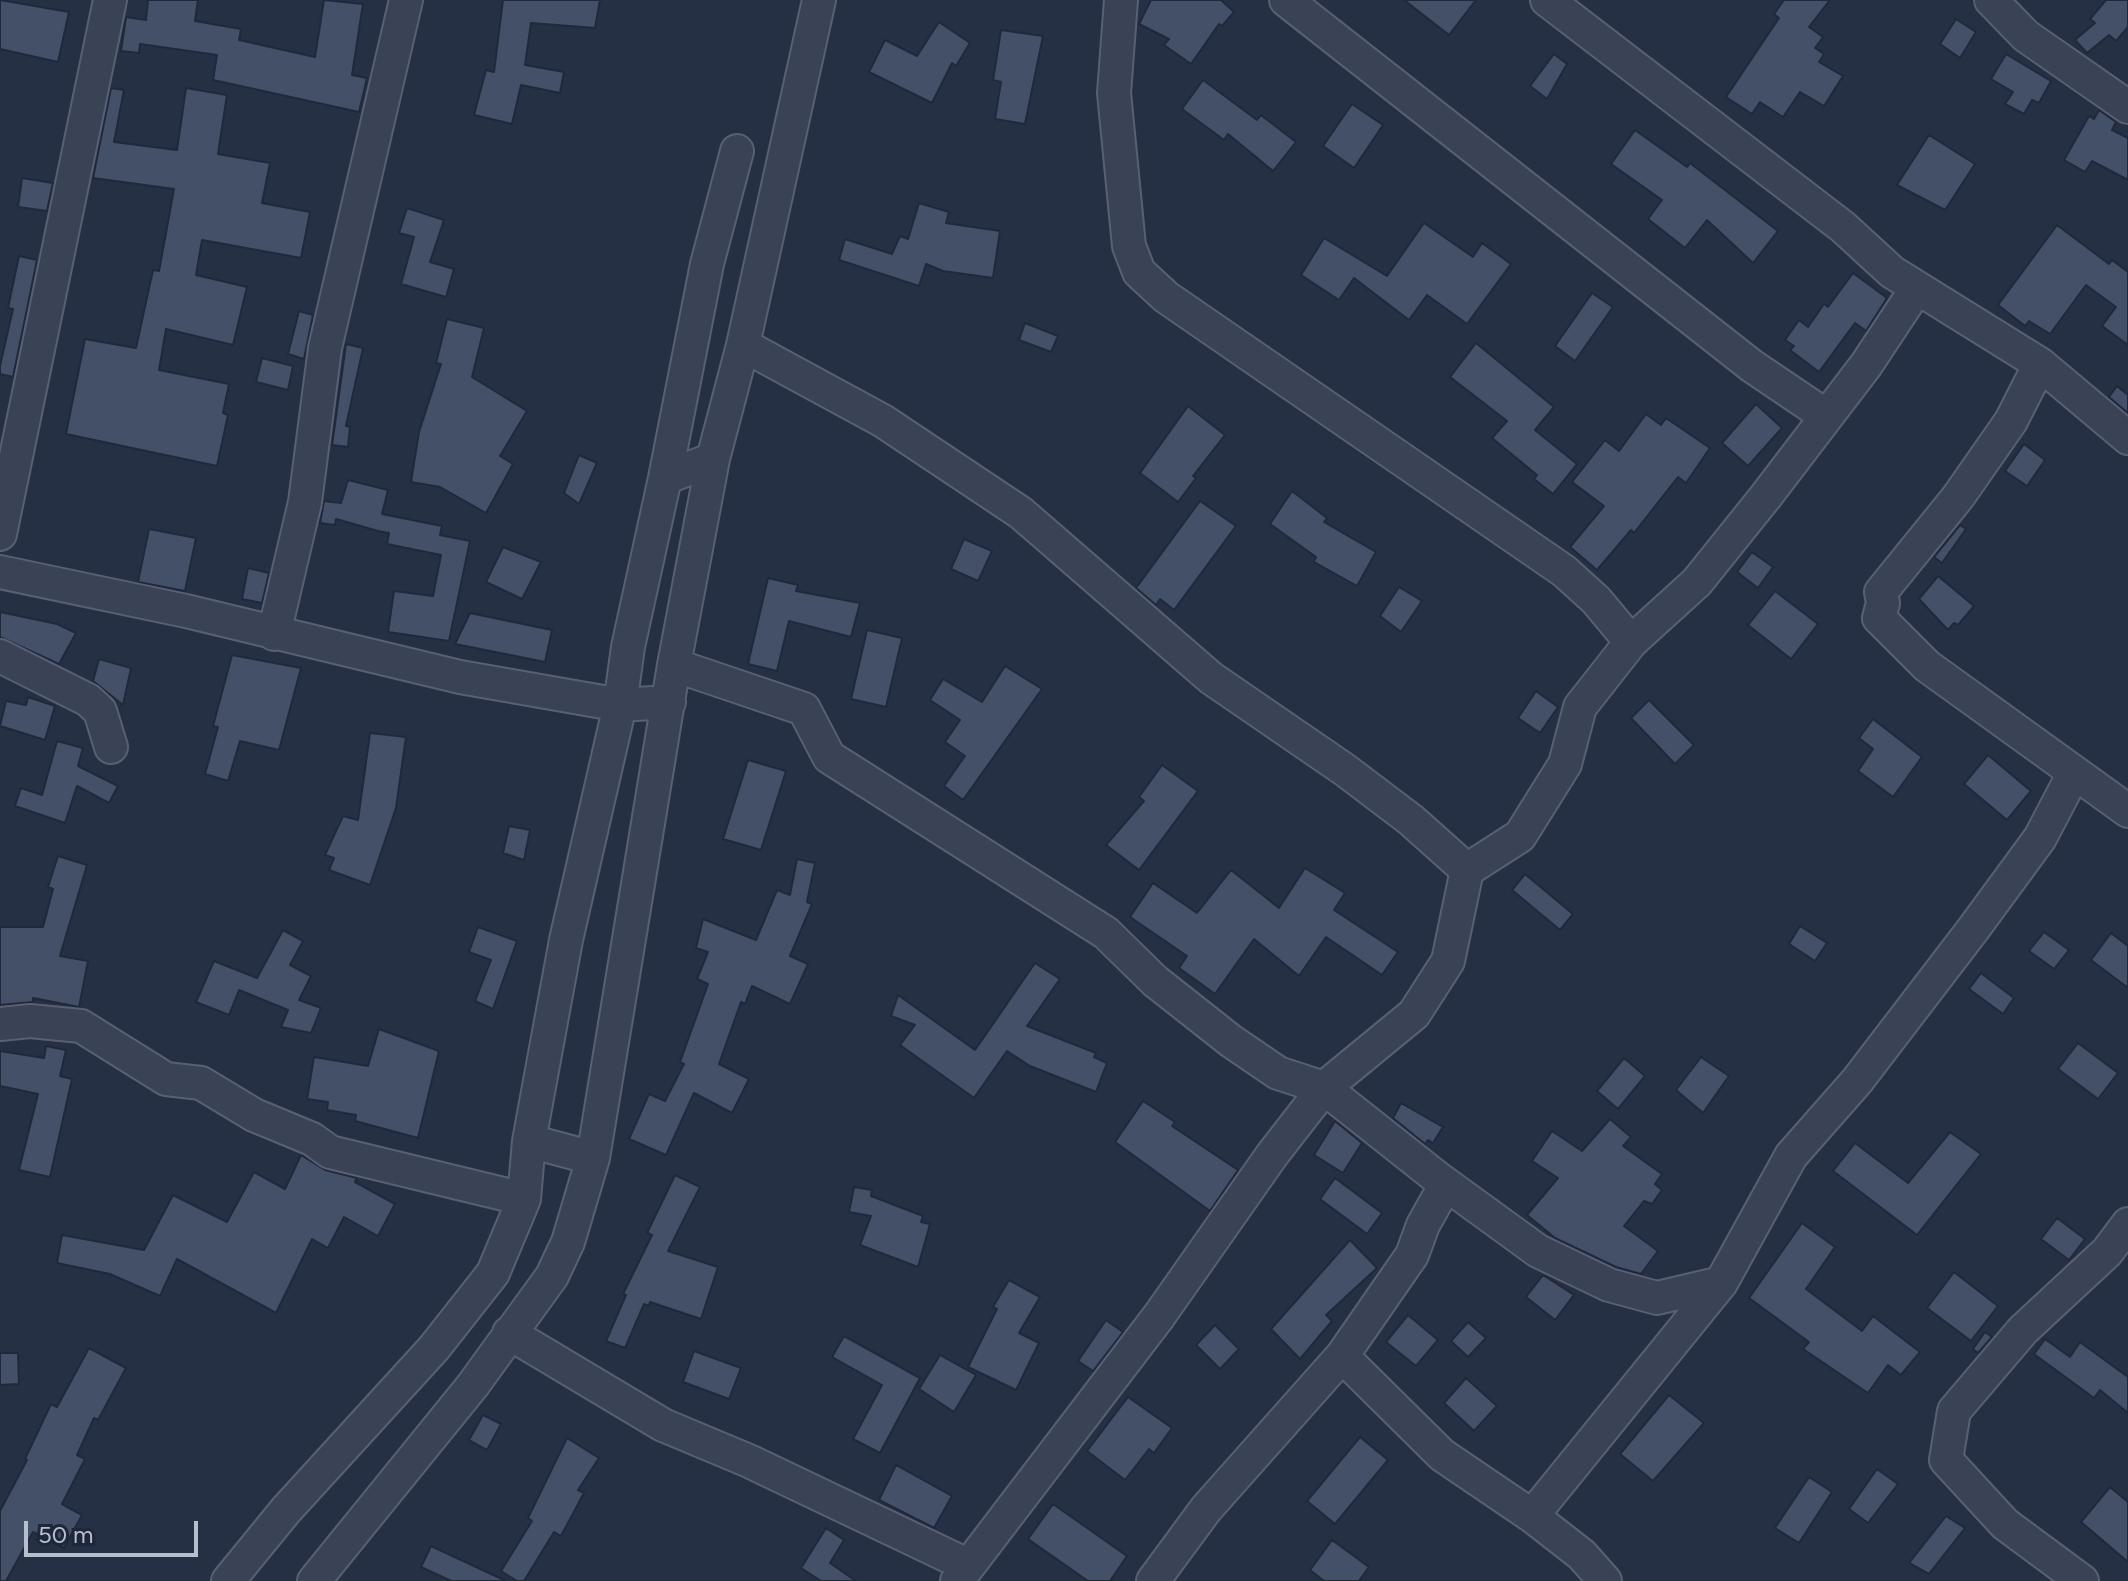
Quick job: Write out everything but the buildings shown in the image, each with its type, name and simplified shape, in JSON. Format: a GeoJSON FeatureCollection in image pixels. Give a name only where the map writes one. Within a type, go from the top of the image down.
{"type":"FeatureCollection","features":[{"type":"Feature","properties":{"kind":"street"},"geometry":{"type":"LineString","coordinates":[[0,534],[110,0]]}},
{"type":"Feature","properties":{"kind":"street"},"geometry":{"type":"LineString","coordinates":[[274,634],[305,502],[325,348],[406,0]]}},
{"type":"Feature","properties":{"kind":"street"},"geometry":{"type":"LineString","coordinates":[[314,1581],[473,1385],[552,1276],[568,1242],[593,1158],[674,665],[713,459],[743,345],[819,0]]}},
{"type":"Feature","properties":{"kind":"street"},"geometry":{"type":"LineString","coordinates":[[1121,0],[1114,93],[1129,246],[1139,272],[1166,297],[1564,571],[1596,600],[1631,642]]}},
{"type":"Feature","properties":{"kind":"street"},"geometry":{"type":"LineString","coordinates":[[1286,0],[1752,366],[1826,416]]}},
{"type":"Feature","properties":{"kind":"street"},"geometry":{"type":"LineString","coordinates":[[1547,0],[1843,227],[1892,272],[2040,364],[2128,438]]}},
{"type":"Feature","properties":{"kind":"street"},"geometry":{"type":"LineString","coordinates":[[1991,0],[2026,36],[2128,107]]}},
{"type":"Feature","properties":{"kind":"street"},"geometry":{"type":"LineString","coordinates":[[228,1581],[286,1510],[434,1348],[493,1273],[524,1199],[529,1141],[566,940],[620,705],[628,647],[707,264],[737,151]]}},
{"type":"Feature","properties":{"kind":"street"},"geometry":{"type":"LineString","coordinates":[[509,1333],[663,1425],[749,1461],[962,1573],[1159,1316],[1272,1155],[1324,1088],[1414,1014],[1448,961],[1467,870],[1520,836],[1565,764],[1580,707],[1631,642],[1697,582],[1826,416],[1917,288]]}},
{"type":"Feature","properties":{"kind":"street"},"geometry":{"type":"LineString","coordinates":[[743,345],[883,421],[1021,513],[1211,678],[1345,770],[1411,820],[1467,870]]}},
{"type":"Feature","properties":{"kind":"street"},"geometry":{"type":"LineString","coordinates":[[2040,364],[1993,446],[1881,592],[1883,603],[1879,618],[1927,666],[2128,811]]}},
{"type":"Feature","properties":{"kind":"street"},"geometry":{"type":"LineString","coordinates":[[665,478],[713,459]]}},
{"type":"Feature","properties":{"kind":"street"},"geometry":{"type":"LineString","coordinates":[[0,572],[460,677],[620,705],[669,702]]}},
{"type":"Feature","properties":{"kind":"street"},"geometry":{"type":"LineString","coordinates":[[0,656],[88,700],[100,711],[111,747]]}},
{"type":"Feature","properties":{"kind":"street"},"geometry":{"type":"LineString","coordinates":[[674,665],[804,709],[829,757],[1106,933],[1155,981],[1278,1073],[1324,1088],[1446,1184],[1538,1251],[1609,1285],[1657,1298],[1721,1283]]}},
{"type":"Feature","properties":{"kind":"street"},"geometry":{"type":"LineString","coordinates":[[1532,1516],[1721,1283],[1791,1156],[1857,1081],[1974,928],[2040,838],[2074,773]]}},
{"type":"Feature","properties":{"kind":"street"},"geometry":{"type":"LineString","coordinates":[[0,1024],[30,1021],[81,1026],[166,1079],[201,1083],[284,1131],[312,1139],[330,1152],[524,1199]]}},
{"type":"Feature","properties":{"kind":"street"},"geometry":{"type":"LineString","coordinates":[[529,1141],[593,1158]]}},
{"type":"Feature","properties":{"kind":"street"},"geometry":{"type":"LineString","coordinates":[[1153,1581],[1206,1509],[1342,1356],[1412,1255],[1423,1225],[1446,1184]]}},
{"type":"Feature","properties":{"kind":"street"},"geometry":{"type":"LineString","coordinates":[[2082,1581],[2005,1524],[1946,1460],[1954,1411],[2023,1330],[2107,1252],[2128,1224]]}},
{"type":"Feature","properties":{"kind":"street"},"geometry":{"type":"LineString","coordinates":[[1342,1356],[1442,1455],[1532,1516],[1582,1555],[1605,1581]]}}]}
